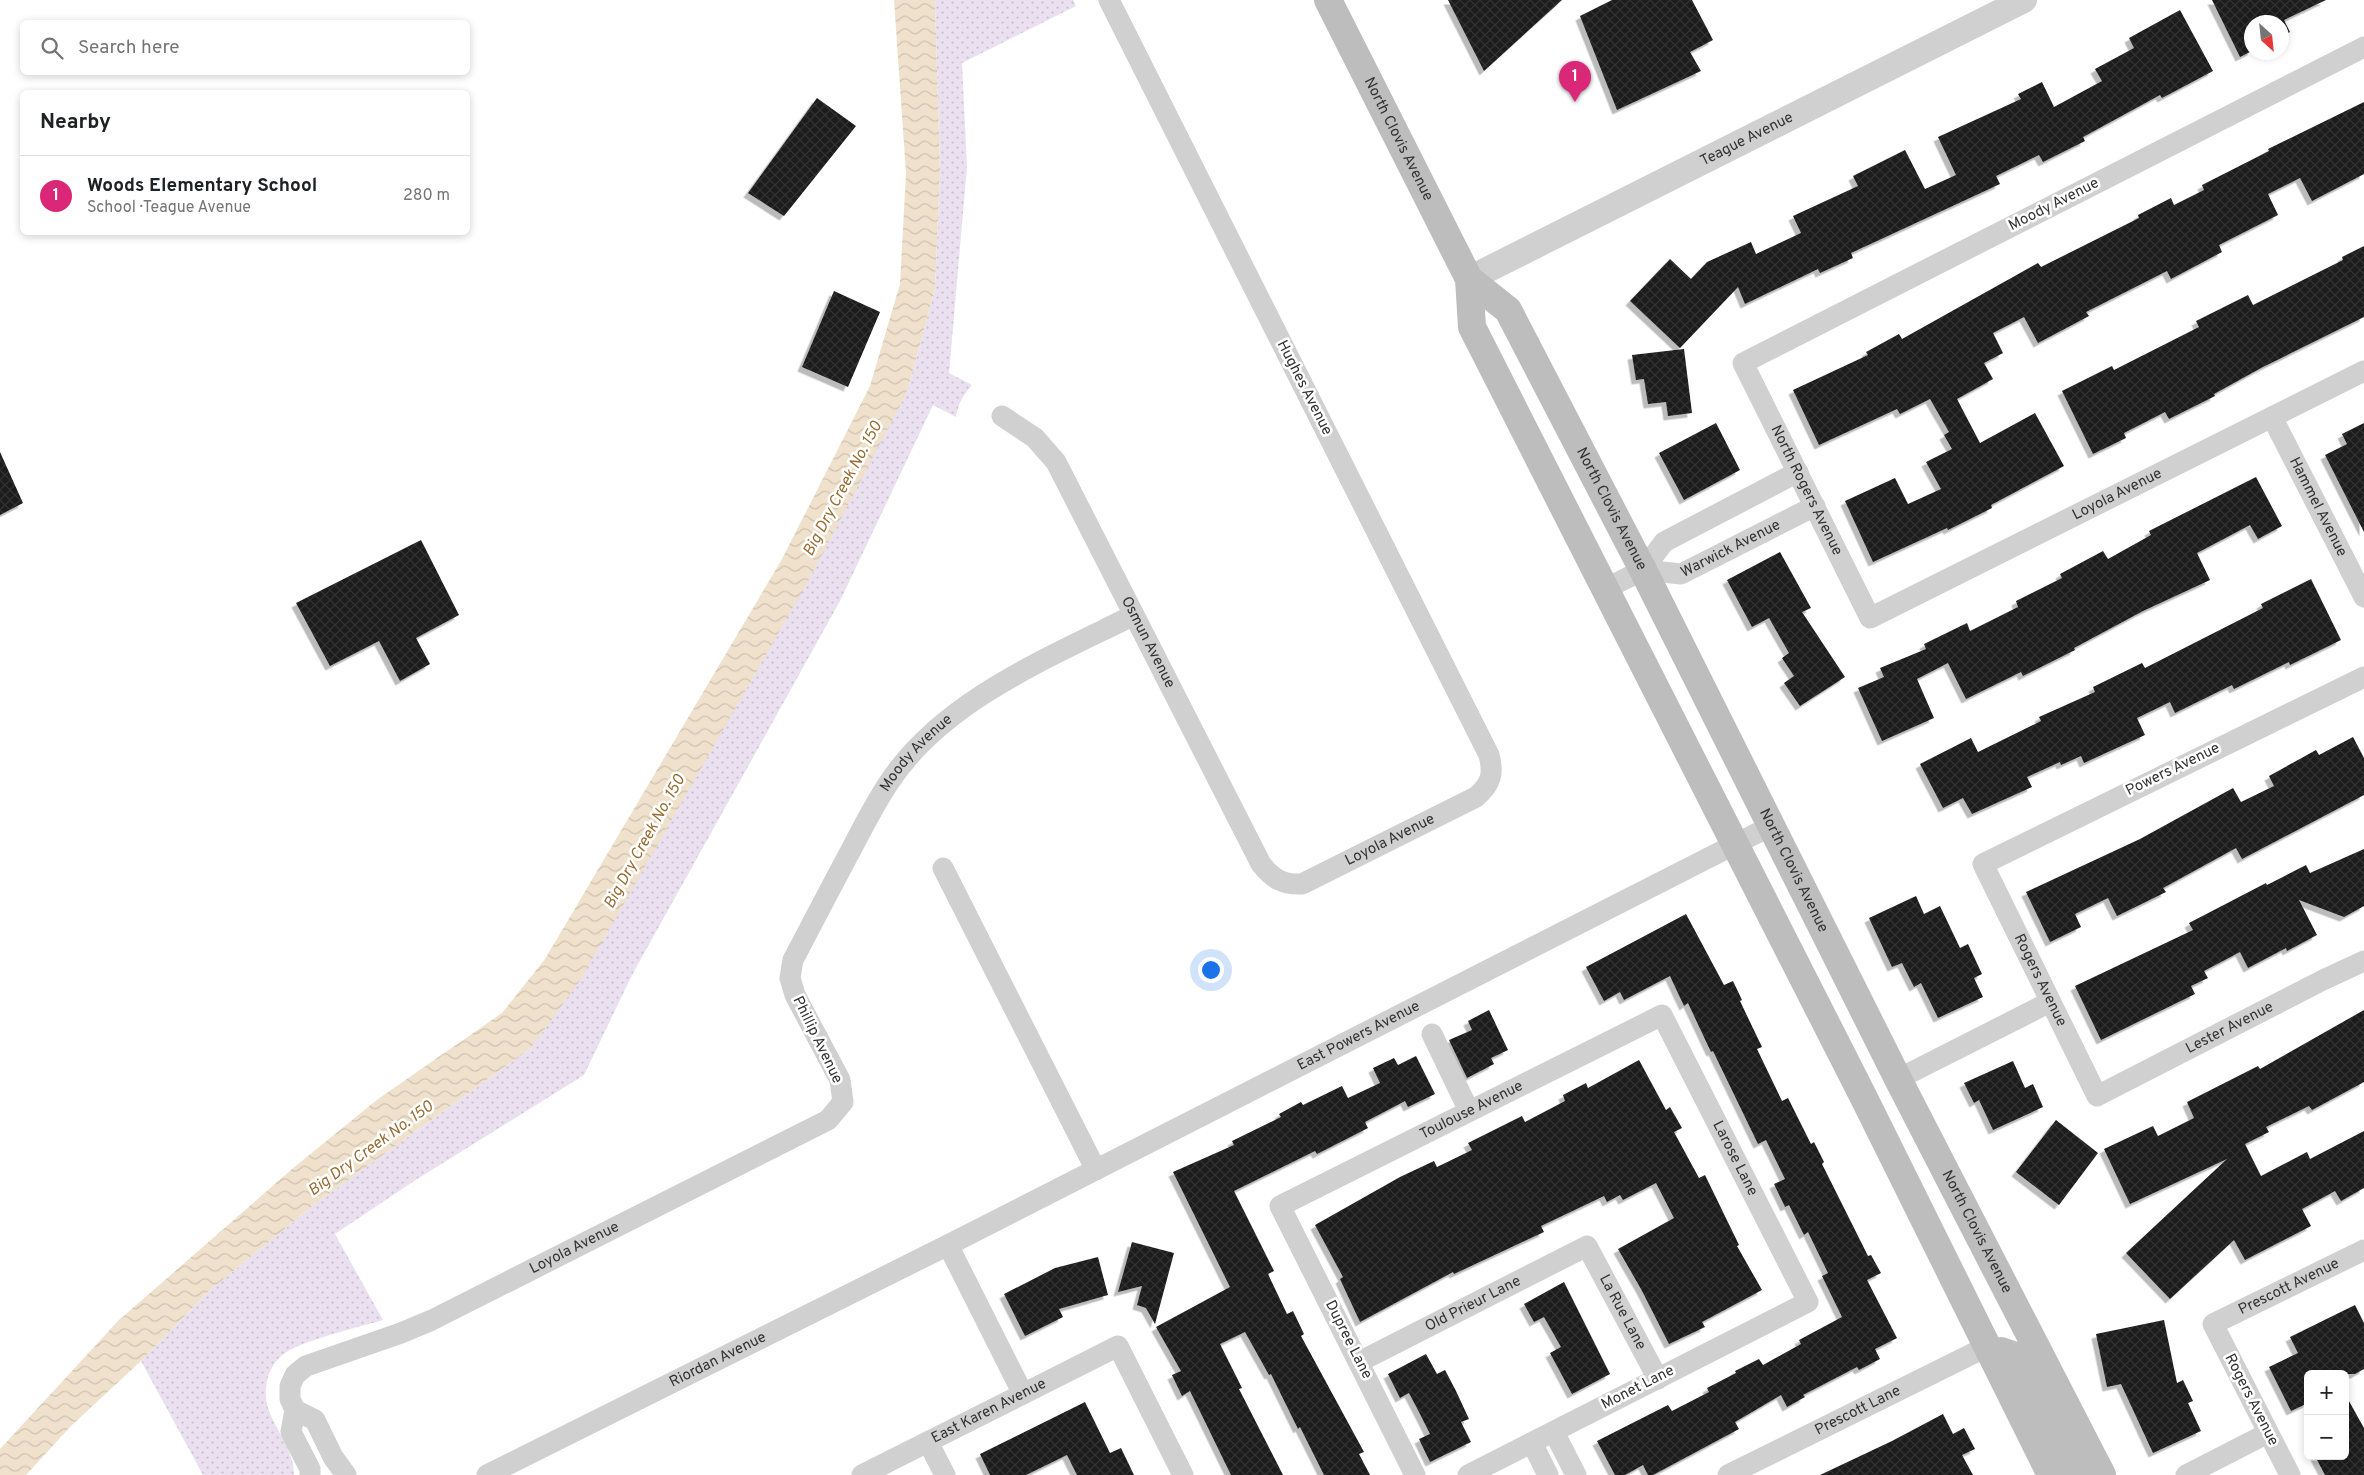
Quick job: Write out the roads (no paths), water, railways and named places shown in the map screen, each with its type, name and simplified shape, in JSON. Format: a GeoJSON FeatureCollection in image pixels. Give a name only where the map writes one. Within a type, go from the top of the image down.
{"type":"FeatureCollection","features":[{"type":"Feature","properties":{"kind":"main road","name":"North Clovis Avenue"},"geometry":{"type":"LineString","coordinates":[[1328,0],[1469,279],[1472,327],[1988,1346],[2051,1475]]}},
{"type":"Feature","properties":{"kind":"main road","name":"North Clovis Avenue"},"geometry":{"type":"LineString","coordinates":[[1469,279],[1508,310],[1643,570],[1898,1078],[2102,1475]]}},
{"type":"Feature","properties":{"kind":"main road"},"geometry":{"type":"LineString","coordinates":[[1988,1346],[2013,1356],[2076,1475]]}},
{"type":"Feature","properties":{"kind":"street","name":"Hughes Avenue"},"geometry":{"type":"LineString","coordinates":[[1109,0],[1489,755],[1492,765],[1492,778]]}},
{"type":"Feature","properties":{"kind":"street","name":"Teague Avenue"},"geometry":{"type":"LineString","coordinates":[[1469,279],[2024,0]]}},
{"type":"Feature","properties":{"kind":"street","name":"Moody Avenue"},"geometry":{"type":"LineString","coordinates":[[1743,363],[2364,47]]}},
{"type":"Feature","properties":{"kind":"street","name":"North Rogers Avenue"},"geometry":{"type":"LineString","coordinates":[[1743,363],[1870,618]]}},
{"type":"Feature","properties":{"kind":"street","name":"Loyola Avenue"},"geometry":{"type":"LineString","coordinates":[[1870,618],[2364,371]]}},
{"type":"Feature","properties":{"kind":"street","name":"Osmun Avenue"},"geometry":{"type":"LineString","coordinates":[[1002,416],[1035,438],[1056,462],[1261,864],[1269,874],[1279,881]]}},
{"type":"Feature","properties":{"kind":"street","name":"Hammel Avenue"},"geometry":{"type":"LineString","coordinates":[[2272,417],[2364,597]]}},
{"type":"Feature","properties":{"kind":"street","name":"Warwick Avenue"},"geometry":{"type":"LineString","coordinates":[[1605,589],[1643,570],[1664,542],[1798,472]]}},
{"type":"Feature","properties":{"kind":"street","name":"Warwick Avenue"},"geometry":{"type":"LineString","coordinates":[[1643,570],[1681,574],[1814,506]]}},
{"type":"Feature","properties":{"kind":"street","name":"Moody Avenue"},"geometry":{"type":"LineString","coordinates":[[790,978],[792,960],[874,806],[890,780],[912,754],[942,725],[1004,680],[1134,615]]}},
{"type":"Feature","properties":{"kind":"street","name":"Powers Avenue"},"geometry":{"type":"LineString","coordinates":[[1983,864],[2364,677]]}},
{"type":"Feature","properties":{"kind":"street","name":"Loyola Avenue"},"geometry":{"type":"LineString","coordinates":[[1279,881],[1290,885],[1302,884],[1476,797],[1486,788],[1492,778]]}},
{"type":"Feature","properties":{"kind":"street","name":"East Powers Avenue"},"geometry":{"type":"LineString","coordinates":[[948,1245],[1771,826]]}},
{"type":"Feature","properties":{"kind":"street","name":"Rogers Avenue"},"geometry":{"type":"LineString","coordinates":[[1983,864],[2097,1096]]}},
{"type":"Feature","properties":{"kind":"street"},"geometry":{"type":"LineString","coordinates":[[943,868],[1096,1170]]}},
{"type":"Feature","properties":{"kind":"street","name":"Lester Avenue"},"geometry":{"type":"LineString","coordinates":[[2097,1096],[2314,984],[2364,961]]}},
{"type":"Feature","properties":{"kind":"street","name":"Phillip Avenue"},"geometry":{"type":"LineString","coordinates":[[790,978],[795,995],[840,1080],[843,1102]]}},
{"type":"Feature","properties":{"kind":"street"},"geometry":{"type":"LineString","coordinates":[[1898,1078],[2050,1002]]}},
{"type":"Feature","properties":{"kind":"street","name":"Toulouse Avenue"},"geometry":{"type":"LineString","coordinates":[[1280,1206],[1662,1015]]}},
{"type":"Feature","properties":{"kind":"street","name":"Larose Lane"},"geometry":{"type":"LineString","coordinates":[[1662,1015],[1808,1302]]}},
{"type":"Feature","properties":{"kind":"street"},"geometry":{"type":"LineString","coordinates":[[1432,1034],[1470,1111]]}},
{"type":"Feature","properties":{"kind":"street","name":"Loyola Avenue"},"geometry":{"type":"LineString","coordinates":[[295,1410],[290,1399],[290,1386],[295,1375],[306,1366],[401,1333],[458,1308],[828,1120],[843,1102]]}},
{"type":"Feature","properties":{"kind":"street","name":"Dupree Lane"},"geometry":{"type":"LineString","coordinates":[[1280,1206],[1415,1475]]}},
{"type":"Feature","properties":{"kind":"street"},"geometry":{"type":"LineString","coordinates":[[948,1245],[1023,1394]]}},
{"type":"Feature","properties":{"kind":"street","name":"Riordan Avenue"},"geometry":{"type":"LineString","coordinates":[[486,1475],[948,1245]]}},
{"type":"Feature","properties":{"kind":"street","name":"Old Prieur Lane"},"geometry":{"type":"LineString","coordinates":[[1358,1362],[1587,1246]]}},
{"type":"Feature","properties":{"kind":"street","name":"La Rue Lane"},"geometry":{"type":"LineString","coordinates":[[1587,1246],[1658,1379]]}},
{"type":"Feature","properties":{"kind":"street","name":"Prescott Avenue"},"geometry":{"type":"LineString","coordinates":[[2213,1324],[2364,1250]]}},
{"type":"Feature","properties":{"kind":"street","name":"Monet Lane"},"geometry":{"type":"LineString","coordinates":[[1468,1475],[1808,1302]]}},
{"type":"Feature","properties":{"kind":"street","name":"Rogers Avenue"},"geometry":{"type":"LineString","coordinates":[[2213,1324],[2290,1475]]}},
{"type":"Feature","properties":{"kind":"street","name":"East Karen Avenue"},"geometry":{"type":"LineString","coordinates":[[862,1475],[1118,1346],[1183,1475]]}},
{"type":"Feature","properties":{"kind":"street","name":"Prescott Lane"},"geometry":{"type":"LineString","coordinates":[[1728,1475],[1988,1346]]}},
{"type":"Feature","properties":{"kind":"street"},"geometry":{"type":"LineString","coordinates":[[333,1457],[310,1472],[291,1432],[295,1410],[314,1420],[333,1457],[346,1475]]}},
{"type":"Feature","properties":{"kind":"street"},"geometry":{"type":"LineString","coordinates":[[1554,1432],[1576,1475]]}},
{"type":"Feature","properties":{"kind":"street"},"geometry":{"type":"LineString","coordinates":[[2186,1475],[2268,1433]]}},
{"type":"Feature","properties":{"kind":"street"},"geometry":{"type":"LineString","coordinates":[[928,1442],[945,1475]]}},
{"type":"Feature","properties":{"kind":"street"},"geometry":{"type":"LineString","coordinates":[[1532,1443],[1548,1475]]}},
{"type":"Feature","properties":{"kind":"water","name":"Big Dry Creek No. 150"},"geometry":{"type":"Polygon","coordinates":[[[894,0],[935,0],[940,170],[935,289],[907,392],[812,574],[581,979],[531,1048],[315,1204],[209,1291],[141,1361],[71,1426],[26,1475],[0,1475],[0,1449],[118,1321],[292,1169],[378,1099],[502,1013],[545,959],[782,559],[870,386],[900,284],[906,173],[894,0]]]}},
{"type":"Feature","properties":{"kind":"place","name":"Woods Elementary School"},"geometry":{"type":"Point","coordinates":[1575,102]}}]}
